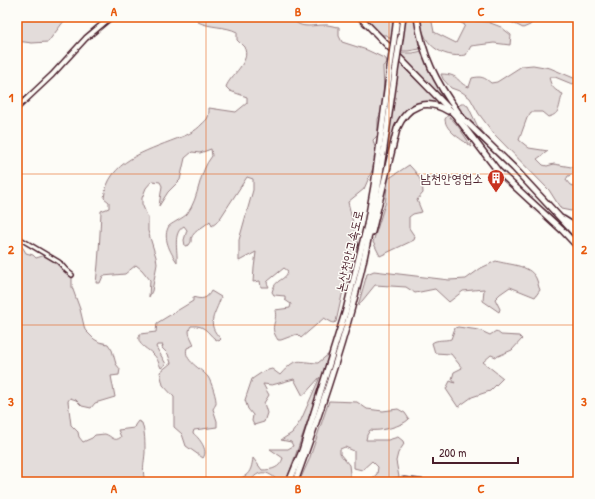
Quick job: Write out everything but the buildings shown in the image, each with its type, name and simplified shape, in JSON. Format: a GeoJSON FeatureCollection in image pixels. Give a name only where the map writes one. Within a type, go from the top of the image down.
{"type":"FeatureCollection","features":[{"type":"Feature","properties":{"kind":"highway"},"geometry":{"type":"LineString","coordinates":[[360,17],[455,115],[498,171],[578,242]]}},
{"type":"Feature","properties":{"kind":"highway"},"geometry":{"type":"LineString","coordinates":[[363,17],[514,168],[555,214],[578,237]]}},
{"type":"Feature","properties":{"kind":"highway","name":"논산천안고속도로"},"geometry":{"type":"LineString","coordinates":[[289,482],[302,451],[346,310],[367,225],[373,194],[397,17]]}},
{"type":"Feature","properties":{"kind":"highway","name":"논산천안고속도로"},"geometry":{"type":"LineString","coordinates":[[295,482],[326,396],[362,268],[378,188],[403,17]]}},
{"type":"Feature","properties":{"kind":"highway"},"geometry":{"type":"LineString","coordinates":[[417,17],[424,50],[429,65],[443,90],[464,119]]}},
{"type":"Feature","properties":{"kind":"highway"},"geometry":{"type":"LineString","coordinates":[[362,268],[379,210],[397,129],[402,118],[412,109],[425,104],[440,106],[455,115]]}},
{"type":"Feature","properties":{"kind":"highway"},"geometry":{"type":"LineString","coordinates":[[555,214],[571,224],[578,226]]}},
{"type":"Feature","properties":{"kind":"highway"},"geometry":{"type":"LineString","coordinates":[[563,230],[578,247]]}},
{"type":"Feature","properties":{"kind":"street"},"geometry":{"type":"LineString","coordinates":[[17,108],[52,76],[86,38],[111,17]]}},
{"type":"Feature","properties":{"kind":"street"},"geometry":{"type":"LineString","coordinates":[[17,237],[59,262],[72,275]]}},
{"type":"Feature","properties":{"kind":"street"},"geometry":{"type":"LineString","coordinates":[[387,482],[404,480],[422,482]]}},
{"type":"Feature","properties":{"kind":"shaded area"},"geometry":{"type":"Polygon","coordinates":[[[17,17],[65,17],[64,21],[48,42],[32,43],[17,41],[17,17]]]}},
{"type":"Feature","properties":{"kind":"shaded area"},"geometry":{"type":"Polygon","coordinates":[[[199,17],[292,17],[298,24],[306,26],[327,25],[339,27],[339,36],[342,42],[367,50],[386,59],[387,63],[383,66],[384,93],[382,110],[378,119],[378,135],[373,140],[376,152],[375,163],[364,189],[348,202],[358,244],[356,254],[350,265],[351,275],[342,295],[336,322],[333,323],[324,318],[301,338],[297,334],[278,340],[273,328],[276,315],[275,310],[290,308],[291,304],[285,300],[285,296],[274,295],[272,292],[275,284],[285,277],[288,271],[284,268],[268,281],[267,283],[269,287],[261,287],[260,281],[253,282],[256,252],[239,261],[239,240],[253,190],[253,179],[247,177],[216,223],[212,226],[210,221],[198,230],[193,235],[189,245],[185,246],[184,240],[187,230],[184,226],[180,229],[176,242],[177,262],[172,254],[167,240],[167,230],[169,226],[187,214],[191,207],[204,170],[212,156],[211,149],[200,153],[192,152],[185,158],[180,180],[168,192],[159,206],[162,186],[160,182],[152,181],[146,188],[142,198],[142,204],[148,218],[148,231],[157,264],[152,291],[149,297],[150,280],[136,265],[125,274],[103,276],[100,283],[96,283],[101,211],[109,208],[109,202],[104,198],[107,185],[113,175],[130,159],[186,135],[196,129],[208,118],[209,108],[236,112],[247,103],[247,97],[230,91],[226,87],[228,82],[243,63],[246,53],[244,47],[237,40],[237,32],[203,24],[198,22],[197,19],[199,17]]]}},
{"type":"Feature","properties":{"kind":"shaded area"},"geometry":{"type":"Polygon","coordinates":[[[365,17],[394,17],[391,40],[387,35],[381,35],[365,17]]]}},
{"type":"Feature","properties":{"kind":"shaded area"},"geometry":{"type":"Polygon","coordinates":[[[405,17],[414,17],[420,49],[401,51],[405,17]]]}},
{"type":"Feature","properties":{"kind":"shaded area"},"geometry":{"type":"Polygon","coordinates":[[[421,17],[431,17],[434,32],[456,43],[465,25],[450,17],[468,17],[476,21],[488,22],[501,27],[511,35],[510,45],[494,43],[471,46],[466,55],[457,56],[441,52],[428,42],[424,34],[421,17]]]}},
{"type":"Feature","properties":{"kind":"shaded area"},"geometry":{"type":"Polygon","coordinates":[[[501,17],[525,17],[533,22],[523,28],[501,17]]]}},
{"type":"Feature","properties":{"kind":"shaded area"},"geometry":{"type":"Polygon","coordinates":[[[422,51],[428,69],[447,102],[400,54],[422,51]]]}},
{"type":"Feature","properties":{"kind":"shaded area"},"geometry":{"type":"Polygon","coordinates":[[[399,63],[443,107],[428,103],[402,116],[380,195],[399,63]]]}},
{"type":"Feature","properties":{"kind":"shaded area"},"geometry":{"type":"Polygon","coordinates":[[[533,65],[550,68],[576,79],[575,83],[572,84],[555,77],[549,77],[553,88],[563,94],[558,111],[556,114],[548,117],[542,112],[531,112],[527,118],[519,140],[529,148],[548,151],[537,159],[543,165],[547,166],[554,164],[577,168],[571,175],[568,176],[566,180],[570,185],[574,186],[578,182],[578,207],[571,211],[561,209],[549,190],[494,134],[479,114],[470,98],[462,92],[451,88],[443,79],[441,74],[452,75],[469,87],[472,78],[480,77],[491,83],[497,82],[522,66],[533,65]]]}},
{"type":"Feature","properties":{"kind":"shaded area"},"geometry":{"type":"Polygon","coordinates":[[[461,104],[468,106],[477,125],[487,137],[466,120],[457,107],[461,104]]]}},
{"type":"Feature","properties":{"kind":"shaded area"},"geometry":{"type":"Polygon","coordinates":[[[448,115],[458,126],[472,147],[455,135],[448,127],[445,119],[448,115]]]}},
{"type":"Feature","properties":{"kind":"shaded area"},"geometry":{"type":"Polygon","coordinates":[[[409,165],[415,171],[423,189],[423,193],[417,200],[422,212],[413,214],[409,217],[409,228],[415,237],[414,240],[380,256],[373,242],[385,204],[388,179],[409,165]]]}},
{"type":"Feature","properties":{"kind":"shaded area"},"geometry":{"type":"Polygon","coordinates":[[[18,240],[26,253],[33,255],[36,258],[46,255],[72,277],[72,287],[80,309],[85,330],[94,339],[108,344],[112,350],[116,364],[120,369],[119,375],[111,376],[115,397],[95,403],[91,408],[82,406],[76,400],[70,398],[68,401],[71,425],[78,432],[79,437],[83,442],[95,435],[104,434],[115,439],[119,439],[121,437],[118,430],[134,428],[138,421],[142,423],[145,441],[143,471],[145,482],[17,482],[18,240]]]}},
{"type":"Feature","properties":{"kind":"shaded area"},"geometry":{"type":"Polygon","coordinates":[[[496,261],[518,266],[533,273],[540,290],[535,297],[510,287],[495,299],[500,309],[499,312],[483,301],[484,289],[463,291],[449,302],[435,289],[415,293],[406,287],[375,285],[358,306],[367,274],[374,271],[449,280],[466,279],[481,268],[496,261]]]}},
{"type":"Feature","properties":{"kind":"shaded area"},"geometry":{"type":"Polygon","coordinates":[[[211,291],[221,297],[214,314],[212,324],[216,333],[221,339],[219,341],[215,339],[201,327],[191,326],[189,333],[194,345],[187,348],[186,353],[190,361],[208,377],[216,398],[216,404],[213,409],[217,421],[217,427],[194,430],[193,433],[204,448],[205,455],[203,458],[186,446],[182,434],[174,427],[174,397],[163,385],[160,372],[171,363],[168,354],[162,348],[163,345],[157,345],[156,347],[166,364],[161,368],[156,357],[142,346],[139,337],[140,334],[156,332],[157,323],[193,301],[193,297],[204,298],[208,296],[211,291]]]}},
{"type":"Feature","properties":{"kind":"shaded area"},"geometry":{"type":"Polygon","coordinates":[[[458,327],[479,330],[490,335],[496,331],[501,335],[519,336],[522,339],[512,350],[496,357],[491,355],[483,362],[503,378],[490,391],[472,397],[458,407],[446,389],[450,381],[455,383],[452,379],[454,372],[462,368],[451,354],[435,353],[432,343],[451,339],[455,328],[458,327]]]}},
{"type":"Feature","properties":{"kind":"shaded area"},"geometry":{"type":"Polygon","coordinates":[[[330,353],[286,482],[277,482],[274,477],[267,473],[260,473],[250,482],[237,482],[249,472],[252,466],[253,458],[262,470],[272,469],[280,464],[283,458],[270,449],[288,449],[293,446],[291,442],[281,440],[292,433],[301,420],[320,377],[303,396],[294,379],[272,385],[263,384],[269,395],[264,403],[267,413],[264,422],[254,425],[252,421],[253,415],[248,409],[245,400],[252,379],[264,371],[272,369],[280,375],[290,365],[301,361],[318,363],[330,353]]]}},
{"type":"Feature","properties":{"kind":"shaded area"},"geometry":{"type":"Polygon","coordinates":[[[329,401],[357,402],[367,409],[383,411],[398,409],[405,413],[409,419],[406,422],[391,428],[370,430],[366,440],[388,440],[398,437],[403,441],[404,444],[398,453],[396,461],[399,477],[383,482],[368,482],[377,474],[378,467],[372,461],[362,470],[354,468],[354,451],[345,447],[340,449],[340,454],[349,465],[351,482],[299,482],[309,460],[329,401]]]}},
{"type":"Feature","properties":{"kind":"place","name":"남천안영업소"},"geometry":{"type":"Point","coordinates":[496,193]}}]}
